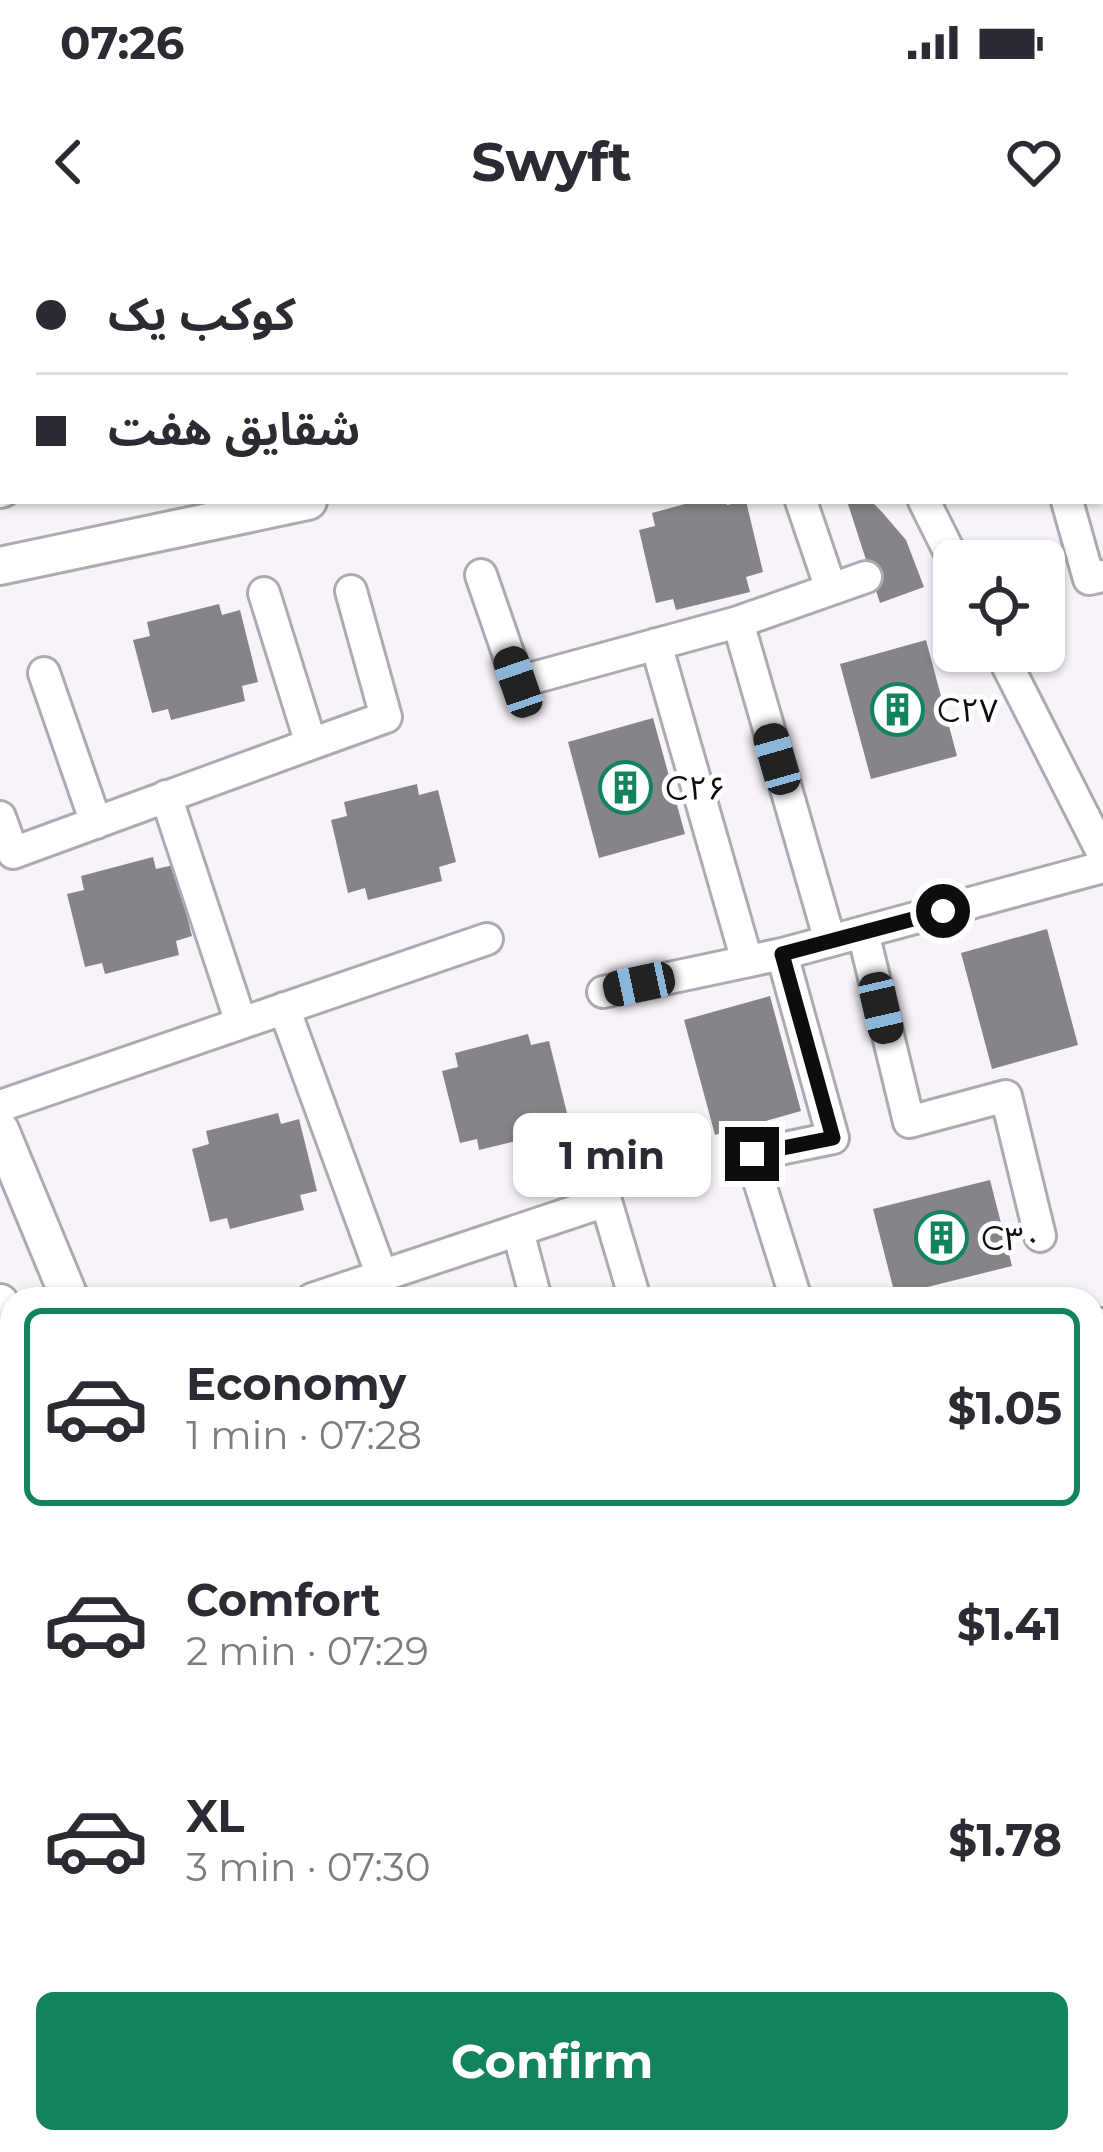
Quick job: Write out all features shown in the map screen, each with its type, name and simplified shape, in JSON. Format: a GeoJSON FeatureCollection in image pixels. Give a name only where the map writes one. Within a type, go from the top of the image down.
{"type":"FeatureCollection","features":[{"type":"Feature","properties":{"kind":"street"},"geometry":{"type":"LineString","coordinates":[[0,566],[294,504]]}},
{"type":"Feature","properties":{"kind":"street"},"geometry":{"type":"LineString","coordinates":[[802,504],[831,589]]}},
{"type":"Feature","properties":{"kind":"street"},"geometry":{"type":"LineString","coordinates":[[926,504],[944,540]]}},
{"type":"Feature","properties":{"kind":"street"},"geometry":{"type":"LineString","coordinates":[[1068,504],[1089,579],[1103,576]]}},
{"type":"Feature","properties":{"kind":"street"},"geometry":{"type":"LineString","coordinates":[[481,575],[518,682],[738,622],[866,578]]}},
{"type":"Feature","properties":{"kind":"street"},"geometry":{"type":"LineString","coordinates":[[0,817],[13,853],[386,717],[351,591]]}},
{"type":"Feature","properties":{"kind":"street"},"geometry":{"type":"LineString","coordinates":[[264,593],[311,744]]}},
{"type":"Feature","properties":{"kind":"street"},"geometry":{"type":"LineString","coordinates":[[738,622],[830,941]]}},
{"type":"Feature","properties":{"kind":"street"},"geometry":{"type":"LineString","coordinates":[[656,644],[747,961]]}},
{"type":"Feature","properties":{"kind":"street"},"geometry":{"type":"LineString","coordinates":[[1011,672],[1103,854]]}},
{"type":"Feature","properties":{"kind":"street"},"geometry":{"type":"LineString","coordinates":[[44,673],[96,823]]}},
{"type":"Feature","properties":{"kind":"street"},"geometry":{"type":"LineString","coordinates":[[166,796],[241,1023]]}},
{"type":"Feature","properties":{"kind":"street"},"geometry":{"type":"LineString","coordinates":[[603,992],[782,954],[1103,867]]}},
{"type":"Feature","properties":{"kind":"street"},"geometry":{"type":"LineString","coordinates":[[863,932],[908,1122],[1006,1096],[1040,1236]]}},
{"type":"Feature","properties":{"kind":"street"},"geometry":{"type":"LineString","coordinates":[[0,1106],[488,939]]}},
{"type":"Feature","properties":{"kind":"street"},"geometry":{"type":"LineString","coordinates":[[782,954],[833,1138],[752,1154],[792,1287]]}},
{"type":"Feature","properties":{"kind":"street"},"geometry":{"type":"LineString","coordinates":[[284,1008],[382,1276]]}},
{"type":"Feature","properties":{"kind":"street"},"geometry":{"type":"LineString","coordinates":[[0,1130],[65,1287]]}},
{"type":"Feature","properties":{"kind":"street"},"geometry":{"type":"LineString","coordinates":[[348,1287],[605,1201],[631,1287]]}},
{"type":"Feature","properties":{"kind":"street"},"geometry":{"type":"LineString","coordinates":[[518,1232],[533,1287]]}},
{"type":"Feature","properties":{"kind":"building"},"geometry":{"type":"Polygon","coordinates":[[[685,504],[747,504],[763,572],[746,577],[750,592],[676,610],[673,599],[656,603],[639,530],[655,526],[652,513],[685,504]]]}},
{"type":"Feature","properties":{"kind":"building"},"geometry":{"type":"Polygon","coordinates":[[[848,504],[874,504],[882,512],[906,540],[924,587],[880,603],[848,504]]]}},
{"type":"Feature","properties":{"kind":"building"},"geometry":{"type":"Polygon","coordinates":[[[219,604],[222,615],[240,610],[258,682],[242,686],[245,701],[171,720],[168,709],[152,713],[133,640],[150,636],[147,622],[219,604]]]}},
{"type":"Feature","properties":{"kind":"building","name":"C۲۷"},"geometry":{"type":"Polygon","coordinates":[[[926,640],[957,756],[871,779],[840,664],[926,640]]]}},
{"type":"Feature","properties":{"kind":"building","name":"C۲۶"},"geometry":{"type":"Polygon","coordinates":[[[653,718],[685,834],[599,858],[568,742],[653,718]]]}},
{"type":"Feature","properties":{"kind":"building"},"geometry":{"type":"Polygon","coordinates":[[[417,784],[419,795],[438,790],[456,862],[439,867],[442,881],[368,900],[365,888],[348,893],[331,820],[347,816],[344,802],[417,784]]]}},
{"type":"Feature","properties":{"kind":"building"},"geometry":{"type":"Polygon","coordinates":[[[153,857],[156,869],[174,865],[192,936],[176,941],[179,955],[105,974],[102,963],[85,967],[67,894],[84,890],[81,876],[153,857]]]}},
{"type":"Feature","properties":{"kind":"building"},"geometry":{"type":"Polygon","coordinates":[[[1047,929],[1078,1045],[992,1069],[961,953],[1047,929]]]}},
{"type":"Feature","properties":{"kind":"building"},"geometry":{"type":"Polygon","coordinates":[[[770,996],[801,1111],[715,1135],[684,1020],[770,996]]]}},
{"type":"Feature","properties":{"kind":"building"},"geometry":{"type":"Polygon","coordinates":[[[528,1034],[531,1045],[549,1041],[567,1113],[550,1117],[554,1132],[479,1150],[477,1139],[460,1143],[442,1071],[458,1067],[455,1053],[528,1034]]]}},
{"type":"Feature","properties":{"kind":"building"},"geometry":{"type":"Polygon","coordinates":[[[278,1113],[281,1124],[299,1119],[317,1191],[300,1195],[304,1210],[230,1229],[227,1218],[210,1222],[192,1149],[209,1144],[206,1131],[278,1113]]]}},
{"type":"Feature","properties":{"kind":"building","name":"C۳۰"},"geometry":{"type":"Polygon","coordinates":[[[990,1180],[1012,1266],[927,1287],[893,1287],[873,1209],[990,1180]]]}},
{"type":"Feature","properties":{"kind":"place","name":"C۲۷"},"geometry":{"type":"Point","coordinates":[898,710]}},
{"type":"Feature","properties":{"kind":"place","name":"C۲۶"},"geometry":{"type":"Point","coordinates":[626,788]}},
{"type":"Feature","properties":{"kind":"place","name":"C۳۰"},"geometry":{"type":"Point","coordinates":[942,1238]}},
{"type":"Feature","properties":{"kind":"route"},"geometry":{"type":"LineString","coordinates":[[752,1154],[833,1138],[782,954],[943,911]]}}]}
